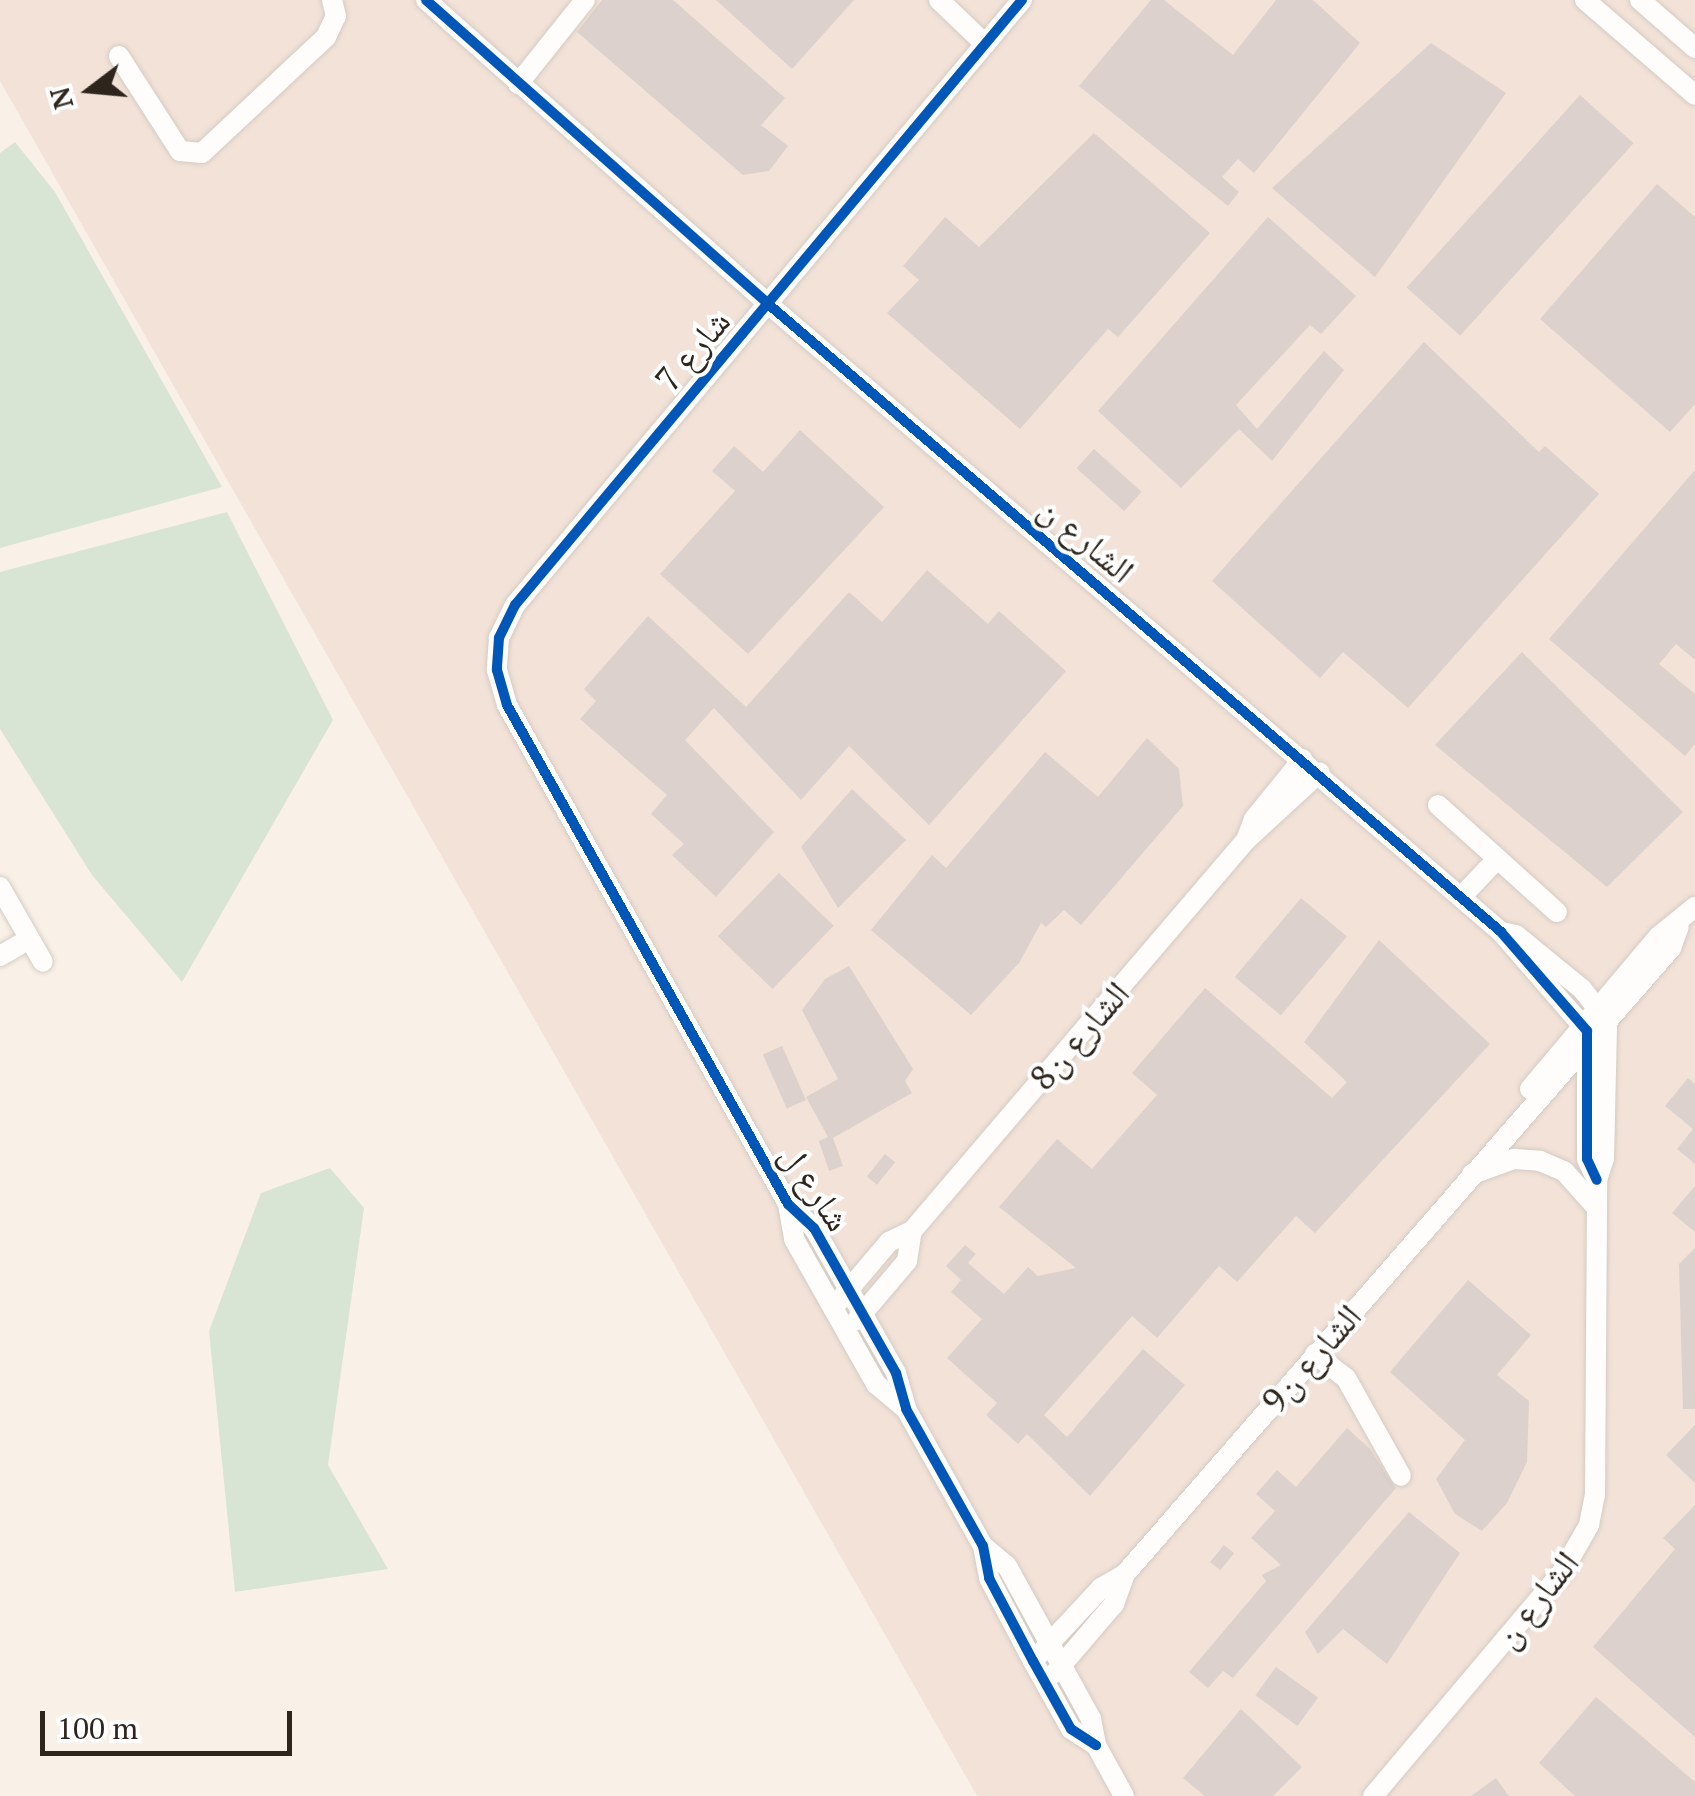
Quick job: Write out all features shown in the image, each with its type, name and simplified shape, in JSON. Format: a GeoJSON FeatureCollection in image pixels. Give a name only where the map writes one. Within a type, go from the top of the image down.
{"type":"FeatureCollection","features":[{"type":"Feature","properties":{"kind":"street"},"geometry":{"type":"LineString","coordinates":[[119,56],[180,151],[202,152],[326,37],[336,16],[332,0]]}},
{"type":"Feature","properties":{"kind":"street","name":"الشارع ن"},"geometry":{"type":"LineString","coordinates":[[426,0],[767,303],[1312,766],[1501,932],[1586,1031],[1587,1158],[1597,1180]]}},
{"type":"Feature","properties":{"kind":"street"},"geometry":{"type":"LineString","coordinates":[[518,84],[585,0]]}},
{"type":"Feature","properties":{"kind":"street"},"geometry":{"type":"LineString","coordinates":[[939,0],[985,44]]}},
{"type":"Feature","properties":{"kind":"street","name":"شارع 7"},"geometry":{"type":"LineString","coordinates":[[497,652],[515,605],[1022,0]]}},
{"type":"Feature","properties":{"kind":"street"},"geometry":{"type":"LineString","coordinates":[[1585,0],[1695,95]]}},
{"type":"Feature","properties":{"kind":"street"},"geometry":{"type":"LineString","coordinates":[[1640,0],[1694,46]]}},
{"type":"Feature","properties":{"kind":"street","name":"شارع ل"},"geometry":{"type":"LineString","coordinates":[[497,652],[507,705],[788,1204],[814,1228],[896,1373],[906,1409],[983,1546],[989,1578],[1034,1661],[1072,1728],[1096,1745]]}},
{"type":"Feature","properties":{"kind":"street","name":"الشارع ن8"},"geometry":{"type":"LineString","coordinates":[[833,1308],[889,1242],[912,1231],[1312,766]]}},
{"type":"Feature","properties":{"kind":"street"},"geometry":{"type":"LineString","coordinates":[[1438,805],[1557,912]]}},
{"type":"Feature","properties":{"kind":"street"},"geometry":{"type":"LineString","coordinates":[[1460,896],[1497,858]]}},
{"type":"Feature","properties":{"kind":"street"},"geometry":{"type":"LineString","coordinates":[[0,887],[44,962]]}},
{"type":"Feature","properties":{"kind":"street","name":"الشارع ن9"},"geometry":{"type":"LineString","coordinates":[[1034,1661],[1101,1588],[1125,1574],[1466,1178],[1586,1031],[1671,948],[1679,926],[1695,907]]}},
{"type":"Feature","properties":{"kind":"street","name":"الشارع ن"},"geometry":{"type":"LineString","coordinates":[[1372,1796],[1562,1572],[1589,1526],[1597,1180],[1604,1158],[1602,1013],[1516,935],[1501,932]]}},
{"type":"Feature","properties":{"kind":"street"},"geometry":{"type":"LineString","coordinates":[[0,956],[30,939]]}},
{"type":"Feature","properties":{"kind":"street"},"geometry":{"type":"LineString","coordinates":[[1466,1178],[1501,1162],[1540,1161],[1584,1188],[1598,1210]]}},
{"type":"Feature","properties":{"kind":"street","name":"شارع ل"},"geometry":{"type":"LineString","coordinates":[[788,1204],[794,1239],[846,1332],[876,1384],[906,1409]]}},
{"type":"Feature","properties":{"kind":"street","name":"الشارع ن8"},"geometry":{"type":"LineString","coordinates":[[846,1332],[907,1260],[912,1231]]}},
{"type":"Feature","properties":{"kind":"street"},"geometry":{"type":"LineString","coordinates":[[1315,1354],[1346,1378],[1401,1476]]}},
{"type":"Feature","properties":{"kind":"street","name":"شارع ل"},"geometry":{"type":"LineString","coordinates":[[983,1546],[1006,1566],[1092,1718],[1096,1745],[1124,1796]]}},
{"type":"Feature","properties":{"kind":"street","name":"الشارع ن9"},"geometry":{"type":"LineString","coordinates":[[1047,1682],[1114,1604],[1125,1574]]}},
{"type":"Feature","properties":{"kind":"shaded area"},"geometry":{"type":"Polygon","coordinates":[[[0,0],[1695,0],[1695,1796],[977,1796],[0,81],[0,0]]]}},
{"type":"Feature","properties":{"kind":"green space"},"geometry":{"type":"Polygon","coordinates":[[[15,142],[55,192],[222,487],[0,548],[0,153],[15,142]]]}},
{"type":"Feature","properties":{"kind":"green space"},"geometry":{"type":"Polygon","coordinates":[[[227,512],[333,720],[182,982],[92,875],[0,729],[0,572],[227,512]]]}},
{"type":"Feature","properties":{"kind":"green space"},"geometry":{"type":"Polygon","coordinates":[[[330,1168],[364,1208],[328,1465],[388,1569],[235,1592],[209,1331],[261,1193],[330,1168]]]}},
{"type":"Feature","properties":{"kind":"building"},"geometry":{"type":"Polygon","coordinates":[[[602,0],[673,0],[785,98],[761,125],[788,146],[769,171],[743,175],[577,32],[602,0]]]}},
{"type":"Feature","properties":{"kind":"building"},"geometry":{"type":"Polygon","coordinates":[[[716,0],[854,0],[792,69],[716,0]]]}},
{"type":"Feature","properties":{"kind":"building"},"geometry":{"type":"Polygon","coordinates":[[[1151,0],[1164,0],[1233,55],[1276,0],[1313,0],[1360,43],[1254,173],[1238,159],[1222,177],[1239,192],[1228,206],[1079,86],[1151,0]]]}},
{"type":"Feature","properties":{"kind":"building"},"geometry":{"type":"Polygon","coordinates":[[[1431,43],[1506,93],[1375,277],[1272,188],[1431,43]]]}},
{"type":"Feature","properties":{"kind":"building"},"geometry":{"type":"Polygon","coordinates":[[[1580,95],[1634,143],[1460,336],[1407,287],[1580,95]]]}},
{"type":"Feature","properties":{"kind":"building"},"geometry":{"type":"Polygon","coordinates":[[[1094,133],[1210,233],[1118,337],[1108,329],[1020,429],[887,313],[919,280],[903,266],[945,217],[979,247],[1094,133]]]}},
{"type":"Feature","properties":{"kind":"building"},"geometry":{"type":"Polygon","coordinates":[[[1657,184],[1695,217],[1695,404],[1670,432],[1540,319],[1657,184]]]}},
{"type":"Feature","properties":{"kind":"building"},"geometry":{"type":"Polygon","coordinates":[[[1268,217],[1356,296],[1321,334],[1310,325],[1236,405],[1257,429],[1324,351],[1344,370],[1272,461],[1239,429],[1181,488],[1098,411],[1268,217]]]}},
{"type":"Feature","properties":{"kind":"building"},"geometry":{"type":"Polygon","coordinates":[[[1424,342],[1539,452],[1545,446],[1599,494],[1408,708],[1343,652],[1320,678],[1212,581],[1424,342]]]}},
{"type":"Feature","properties":{"kind":"building"},"geometry":{"type":"Polygon","coordinates":[[[800,430],[884,507],[748,654],[660,574],[735,491],[712,471],[734,446],[763,472],[800,430]]]}},
{"type":"Feature","properties":{"kind":"building"},"geometry":{"type":"Polygon","coordinates":[[[1094,449],[1142,492],[1124,511],[1077,468],[1094,449]]]}},
{"type":"Feature","properties":{"kind":"building"},"geometry":{"type":"Polygon","coordinates":[[[1695,470],[1695,660],[1676,644],[1659,664],[1695,694],[1695,744],[1685,756],[1549,639],[1695,470]]]}},
{"type":"Feature","properties":{"kind":"building"},"geometry":{"type":"Polygon","coordinates":[[[927,570],[988,624],[999,611],[1066,671],[929,825],[849,746],[801,800],[714,708],[685,740],[774,832],[716,897],[672,855],[684,844],[651,814],[667,795],[580,719],[596,701],[584,689],[648,616],[746,707],[849,592],[882,622],[927,570]]]}},
{"type":"Feature","properties":{"kind":"building"},"geometry":{"type":"Polygon","coordinates":[[[1522,652],[1683,812],[1607,887],[1435,745],[1522,652]]]}},
{"type":"Feature","properties":{"kind":"building"},"geometry":{"type":"Polygon","coordinates":[[[1147,738],[1179,769],[1183,806],[1081,925],[1064,910],[1046,927],[1041,923],[1019,963],[971,1015],[871,930],[932,855],[946,868],[1045,752],[1098,797],[1147,738]]]}},
{"type":"Feature","properties":{"kind":"building"},"geometry":{"type":"Polygon","coordinates":[[[852,789],[906,840],[838,908],[801,847],[852,789]]]}},
{"type":"Feature","properties":{"kind":"building"},"geometry":{"type":"Polygon","coordinates":[[[779,873],[834,926],[773,989],[718,936],[779,873]]]}},
{"type":"Feature","properties":{"kind":"building"},"geometry":{"type":"Polygon","coordinates":[[[1301,898],[1347,937],[1281,1015],[1235,977],[1301,898]]]}},
{"type":"Feature","properties":{"kind":"building"},"geometry":{"type":"Polygon","coordinates":[[[1379,940],[1490,1044],[1315,1233],[1296,1216],[1237,1282],[1219,1266],[1157,1338],[1132,1316],[1044,1415],[1067,1437],[1143,1349],[1185,1385],[1090,1496],[1027,1434],[1018,1444],[986,1415],[997,1403],[947,1358],[982,1319],[951,1292],[961,1280],[946,1266],[965,1245],[976,1254],[968,1263],[1004,1294],[1028,1267],[1038,1276],[1076,1268],[999,1207],[1057,1139],[1092,1169],[1157,1095],[1132,1073],[1205,988],[1332,1098],[1347,1082],[1304,1042],[1379,940]]]}},
{"type":"Feature","properties":{"kind":"building"},"geometry":{"type":"Polygon","coordinates":[[[849,966],[913,1069],[905,1081],[912,1093],[833,1138],[843,1166],[829,1171],[819,1141],[828,1137],[806,1097],[838,1079],[802,1010],[825,979],[849,966]]]}},
{"type":"Feature","properties":{"kind":"building"},"geometry":{"type":"Polygon","coordinates":[[[782,1046],[806,1100],[787,1108],[763,1055],[782,1046]]]}},
{"type":"Feature","properties":{"kind":"building"},"geometry":{"type":"Polygon","coordinates":[[[1688,1078],[1695,1084],[1695,1164],[1677,1149],[1693,1129],[1665,1106],[1688,1078]]]}},
{"type":"Feature","properties":{"kind":"building"},"geometry":{"type":"Polygon","coordinates":[[[885,1154],[895,1162],[877,1185],[867,1177],[885,1154]]]}},
{"type":"Feature","properties":{"kind":"building"},"geometry":{"type":"Polygon","coordinates":[[[1695,1186],[1695,1232],[1672,1213],[1695,1186]]]}},
{"type":"Feature","properties":{"kind":"building"},"geometry":{"type":"Polygon","coordinates":[[[1695,1248],[1695,1409],[1683,1409],[1679,1264],[1695,1248]]]}},
{"type":"Feature","properties":{"kind":"building"},"geometry":{"type":"Polygon","coordinates":[[[1468,1280],[1531,1335],[1497,1375],[1529,1401],[1527,1462],[1507,1503],[1482,1531],[1455,1514],[1436,1479],[1465,1440],[1390,1372],[1468,1280]]]}},
{"type":"Feature","properties":{"kind":"building"},"geometry":{"type":"Polygon","coordinates":[[[1695,1425],[1695,1483],[1666,1455],[1695,1425]]]}},
{"type":"Feature","properties":{"kind":"building"},"geometry":{"type":"Polygon","coordinates":[[[1347,1428],[1370,1449],[1396,1488],[1233,1678],[1223,1671],[1208,1688],[1189,1672],[1266,1581],[1262,1575],[1281,1565],[1251,1538],[1275,1511],[1256,1494],[1277,1470],[1296,1487],[1347,1428]]]}},
{"type":"Feature","properties":{"kind":"building"},"geometry":{"type":"Polygon","coordinates":[[[1695,1505],[1695,1737],[1593,1647],[1675,1549],[1663,1538],[1695,1505]]]}},
{"type":"Feature","properties":{"kind":"building"},"geometry":{"type":"Polygon","coordinates":[[[1409,1512],[1460,1553],[1387,1664],[1343,1629],[1318,1654],[1305,1632],[1409,1512]]]}},
{"type":"Feature","properties":{"kind":"building"},"geometry":{"type":"Polygon","coordinates":[[[1224,1545],[1234,1553],[1220,1570],[1210,1562],[1224,1545]]]}},
{"type":"Feature","properties":{"kind":"building"},"geometry":{"type":"Polygon","coordinates":[[[1276,1667],[1318,1698],[1297,1726],[1255,1695],[1276,1667]]]}},
{"type":"Feature","properties":{"kind":"building"},"geometry":{"type":"Polygon","coordinates":[[[1596,1697],[1695,1782],[1695,1796],[1575,1796],[1539,1763],[1596,1697]]]}},
{"type":"Feature","properties":{"kind":"building"},"geometry":{"type":"Polygon","coordinates":[[[1241,1709],[1302,1767],[1273,1796],[1205,1796],[1183,1778],[1241,1709]]]}},
{"type":"Feature","properties":{"kind":"building"},"geometry":{"type":"Polygon","coordinates":[[[1496,1778],[1509,1796],[1471,1796],[1496,1778]]]}},
{"type":"Feature","properties":{"kind":"cycle path"},"geometry":{"type":"LineString","coordinates":[[426,0],[767,303],[1501,932],[1587,1031],[1587,1159],[1597,1180]]}},
{"type":"Feature","properties":{"kind":"cycle path"},"geometry":{"type":"LineString","coordinates":[[1022,0],[515,605],[499,638],[497,670],[507,705],[788,1204],[814,1228],[896,1373],[906,1409],[983,1546],[989,1578],[1033,1661],[1071,1729],[1096,1745]]}}]}
